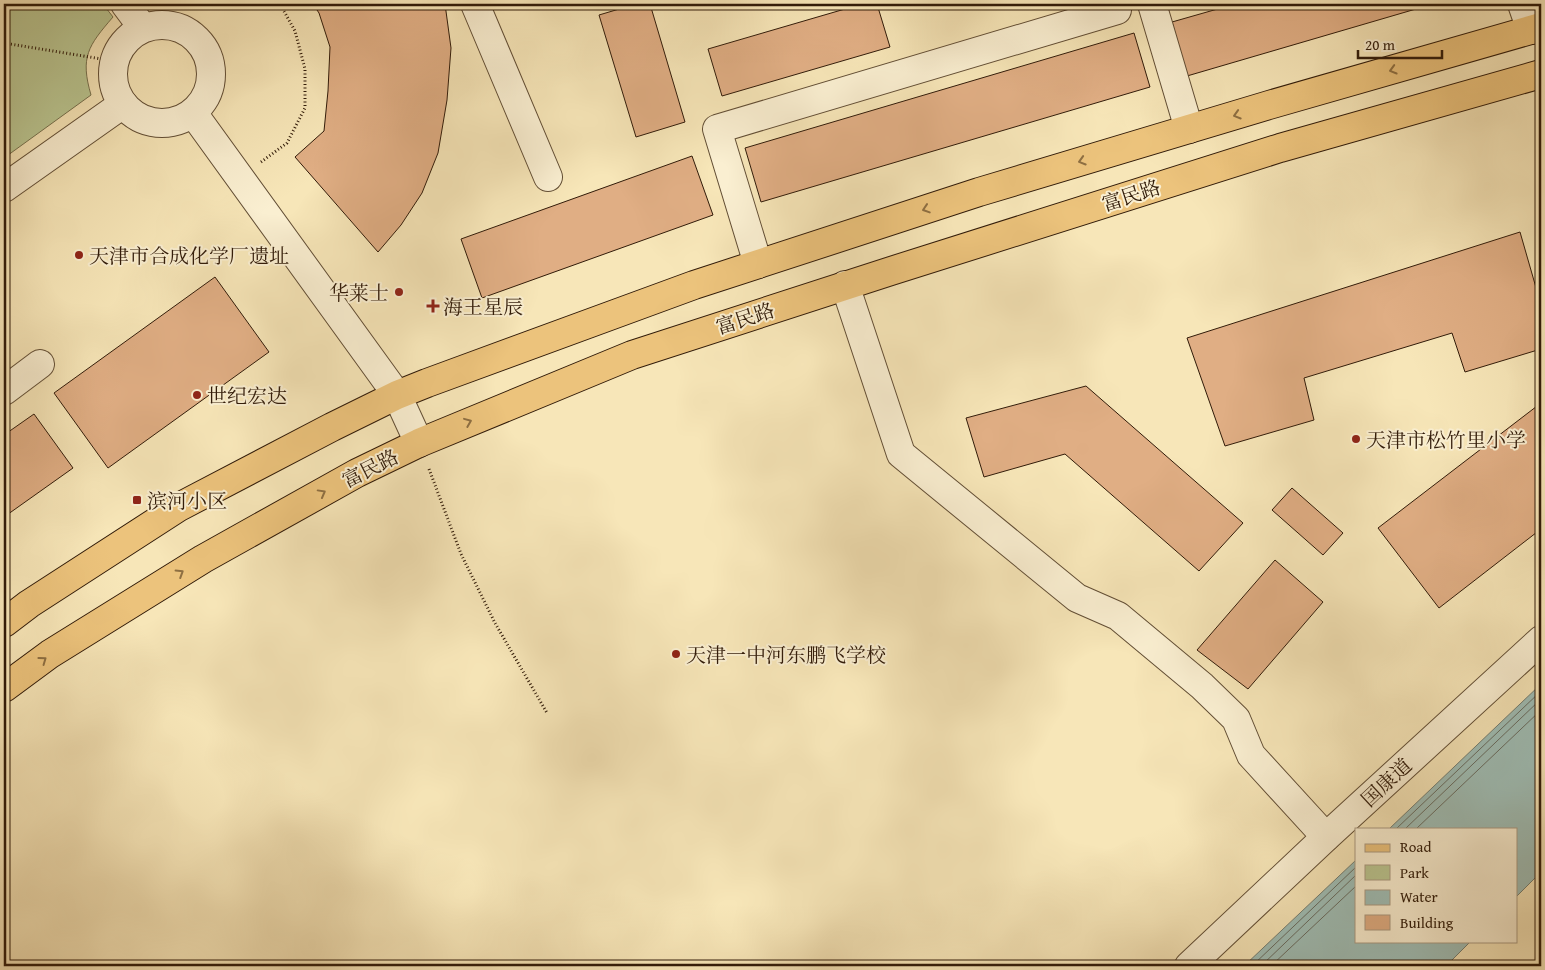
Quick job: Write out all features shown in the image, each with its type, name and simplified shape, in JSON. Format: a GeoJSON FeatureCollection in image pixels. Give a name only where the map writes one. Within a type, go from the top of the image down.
{"type":"FeatureCollection","features":[{"type":"Feature","properties":{"kind":"main road"},"geometry":{"type":"LineString","coordinates":[[4,623],[179,507],[397,395],[694,285],[979,192],[1536,29]]}},
{"type":"Feature","properties":{"kind":"main road","name":"富民路"},"geometry":{"type":"LineString","coordinates":[[4,688],[50,654],[203,559],[357,473],[419,443],[632,355],[845,285],[1280,148],[1541,74]]}},
{"type":"Feature","properties":{"kind":"street"},"geometry":{"type":"LineString","coordinates":[[125,4],[143,28]]}},
{"type":"Feature","properties":{"kind":"street"},"geometry":{"type":"LineString","coordinates":[[475,4],[548,177]]}},
{"type":"Feature","properties":{"kind":"street"},"geometry":{"type":"LineString","coordinates":[[1152,4],[1189,129]]}},
{"type":"Feature","properties":{"kind":"street"},"geometry":{"type":"LineString","coordinates":[[1522,4],[1536,29]]}},
{"type":"Feature","properties":{"kind":"street"},"geometry":{"type":"LineString","coordinates":[[758,264],[717,129],[1117,10]]}},
{"type":"Feature","properties":{"kind":"street"},"geometry":{"type":"LineString","coordinates":[[158,24],[174,26],[188,32],[200,42],[208,56],[212,71],[210,87],[203,101],[193,113],[179,120],[164,123],[148,121],[134,115],[122,104],[115,91],[112,76],[114,61],[120,48],[130,36],[143,28],[158,24]]}},
{"type":"Feature","properties":{"kind":"street"},"geometry":{"type":"LineString","coordinates":[[4,188],[122,104]]}},
{"type":"Feature","properties":{"kind":"street"},"geometry":{"type":"LineString","coordinates":[[193,113],[397,395],[419,443]]}},
{"type":"Feature","properties":{"kind":"street"},"geometry":{"type":"LineString","coordinates":[[845,285],[901,454],[1077,598],[1118,616],[1202,686],[1236,719],[1251,755],[1326,837]]}},
{"type":"Feature","properties":{"kind":"street"},"geometry":{"type":"LineString","coordinates":[[4,391],[40,364]]}},
{"type":"Feature","properties":{"kind":"street","name":"国康道"},"geometry":{"type":"LineString","coordinates":[[1189,966],[1326,837],[1541,640]]}},
{"type":"Feature","properties":{"kind":"path"},"geometry":{"type":"LineString","coordinates":[[241,178],[287,142],[305,108],[305,69],[295,31],[280,4]]}},
{"type":"Feature","properties":{"kind":"path"},"geometry":{"type":"LineString","coordinates":[[4,43],[114,61]]}},
{"type":"Feature","properties":{"kind":"path"},"geometry":{"type":"LineString","coordinates":[[419,443],[461,554],[495,623],[547,713]]}},
{"type":"Feature","properties":{"kind":"green space"},"geometry":{"type":"Polygon","coordinates":[[[4,4],[103,4],[113,17],[97,36],[88,53],[86,71],[91,95],[4,158],[4,4]]]}},
{"type":"Feature","properties":{"kind":"water"},"geometry":{"type":"Polygon","coordinates":[[[1541,684],[1541,872],[1518,895],[1518,828],[1390,828],[1541,684]]]}},
{"type":"Feature","properties":{"kind":"water"},"geometry":{"type":"Polygon","coordinates":[[[1355,861],[1355,942],[1470,942],[1446,966],[1244,966],[1355,861]]]}},
{"type":"Feature","properties":{"kind":"building"},"geometry":{"type":"Polygon","coordinates":[[[313,4],[445,4],[451,48],[447,100],[438,153],[422,193],[401,225],[378,252],[295,157],[324,131],[330,47],[319,13],[313,4]]]}},
{"type":"Feature","properties":{"kind":"building"},"geometry":{"type":"Polygon","coordinates":[[[636,4],[650,4],[685,122],[636,137],[599,15],[636,4]]]}},
{"type":"Feature","properties":{"kind":"building"},"geometry":{"type":"Polygon","coordinates":[[[674,4],[693,4],[676,9],[674,4]]]}},
{"type":"Feature","properties":{"kind":"building"},"geometry":{"type":"Polygon","coordinates":[[[862,4],[877,4],[890,47],[722,96],[708,49],[862,4]]]}},
{"type":"Feature","properties":{"kind":"building"},"geometry":{"type":"Polygon","coordinates":[[[1235,4],[1433,4],[1187,76],[1172,22],[1235,4]]]}},
{"type":"Feature","properties":{"kind":"building"},"geometry":{"type":"Polygon","coordinates":[[[1134,33],[1150,87],[761,202],[745,148],[1134,33]]]}},
{"type":"Feature","properties":{"kind":"building"},"geometry":{"type":"Polygon","coordinates":[[[692,156],[713,215],[482,298],[461,239],[692,156]]]}},
{"type":"Feature","properties":{"kind":"building"},"geometry":{"type":"Polygon","coordinates":[[[1520,232],[1541,305],[1541,349],[1465,372],[1452,333],[1304,378],[1314,420],[1225,446],[1187,338],[1520,232]]]}},
{"type":"Feature","properties":{"kind":"building"},"geometry":{"type":"Polygon","coordinates":[[[215,277],[269,352],[108,468],[54,393],[215,277]]]}},
{"type":"Feature","properties":{"kind":"building"},"geometry":{"type":"Polygon","coordinates":[[[1086,386],[1243,523],[1199,571],[1065,454],[984,477],[966,418],[1086,386]]]}},
{"type":"Feature","properties":{"kind":"building"},"geometry":{"type":"Polygon","coordinates":[[[1541,403],[1541,529],[1439,608],[1378,528],[1541,403]]]}},
{"type":"Feature","properties":{"kind":"building"},"geometry":{"type":"Polygon","coordinates":[[[34,414],[73,468],[4,517],[4,435],[34,414]]]}},
{"type":"Feature","properties":{"kind":"building"},"geometry":{"type":"Polygon","coordinates":[[[1292,488],[1343,533],[1323,555],[1272,510],[1292,488]]]}},
{"type":"Feature","properties":{"kind":"building"},"geometry":{"type":"Polygon","coordinates":[[[1275,560],[1323,602],[1248,689],[1197,650],[1275,560]]]}},
{"type":"Feature","properties":{"kind":"place","name":"天津市合成化学厂遗址"},"geometry":{"type":"Point","coordinates":[79,255]}},
{"type":"Feature","properties":{"kind":"place","name":"华莱士"},"geometry":{"type":"Point","coordinates":[399,292]}},
{"type":"Feature","properties":{"kind":"place","name":"海王星辰"},"geometry":{"type":"Point","coordinates":[433,306]}},
{"type":"Feature","properties":{"kind":"place","name":"世纪宏达"},"geometry":{"type":"Point","coordinates":[197,395]}},
{"type":"Feature","properties":{"kind":"place","name":"天津市松竹里小学"},"geometry":{"type":"Point","coordinates":[1356,439]}},
{"type":"Feature","properties":{"kind":"place","name":"滨河小区"},"geometry":{"type":"Point","coordinates":[137,500]}},
{"type":"Feature","properties":{"kind":"place","name":"天津一中河东鹏飞学校"},"geometry":{"type":"Point","coordinates":[676,654]}}]}
